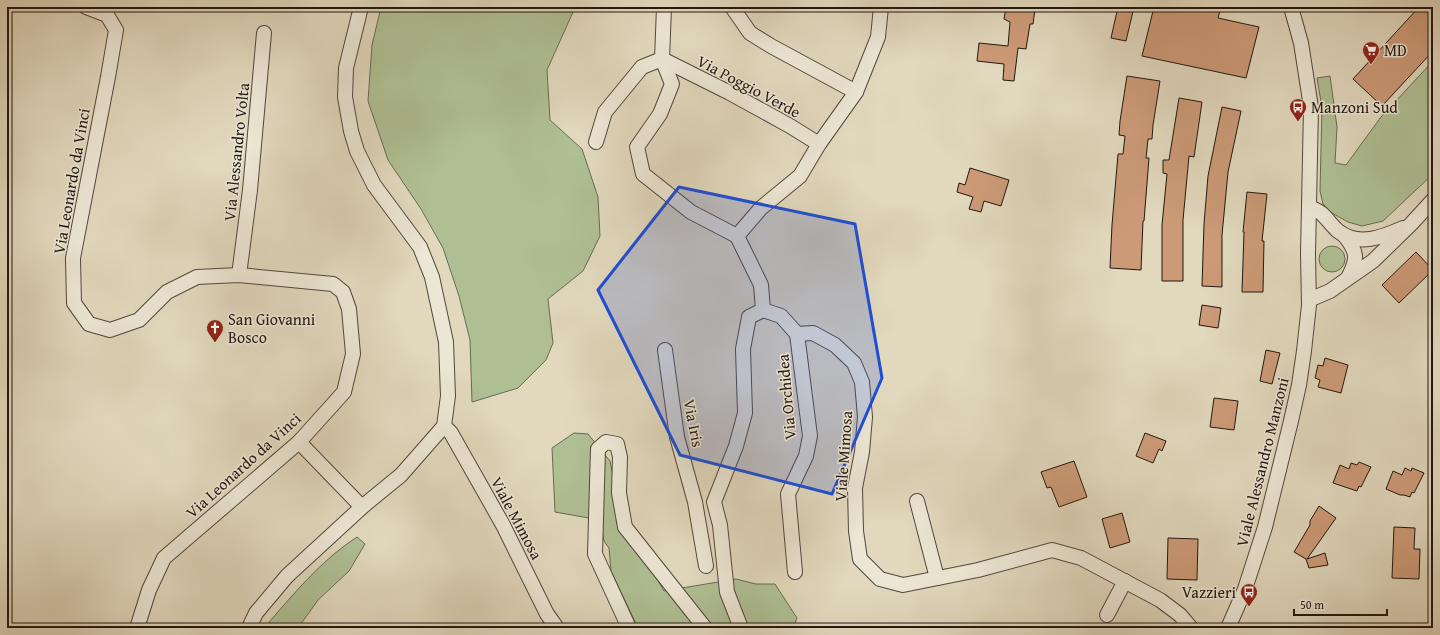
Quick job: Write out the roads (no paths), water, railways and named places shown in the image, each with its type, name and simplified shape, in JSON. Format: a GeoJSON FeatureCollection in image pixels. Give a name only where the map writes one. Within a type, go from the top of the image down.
{"type":"FeatureCollection","features":[{"type":"Feature","properties":{"kind":"street","name":"Via Leonardo da Vinci"},"geometry":{"type":"LineString","coordinates":[[86,7],[107,15],[116,30],[73,258],[74,303],[89,324],[110,330],[139,320],[167,292],[197,276],[239,275],[333,284],[343,292],[349,309],[353,354],[344,392],[299,442],[164,558],[149,590],[137,628]]}},
{"type":"Feature","properties":{"kind":"street"},"geometry":{"type":"LineString","coordinates":[[249,628],[256,613],[287,576],[362,507],[401,475],[444,426],[448,396],[446,342],[432,277],[420,247],[374,185],[357,151],[347,111],[345,97],[346,68],[361,7]]}},
{"type":"Feature","properties":{"kind":"street"},"geometry":{"type":"LineString","coordinates":[[664,7],[662,59],[672,84],[660,114],[637,147],[643,174],[691,212],[737,236],[761,286],[763,310]]}},
{"type":"Feature","properties":{"kind":"street"},"geometry":{"type":"LineString","coordinates":[[732,7],[750,33],[856,92]]}},
{"type":"Feature","properties":{"kind":"street"},"geometry":{"type":"LineString","coordinates":[[737,236],[760,208],[800,176],[819,144],[856,92],[878,36],[881,7]]}},
{"type":"Feature","properties":{"kind":"street","name":"Viale Alessandro Manzoni"},"geometry":{"type":"LineString","coordinates":[[1228,628],[1245,589],[1256,558],[1292,421],[1303,358],[1309,300],[1308,254],[1311,108],[1301,43],[1291,7]]}},
{"type":"Feature","properties":{"kind":"street","name":"Via Alessandro Volta"},"geometry":{"type":"LineString","coordinates":[[239,275],[250,190],[264,33]]}},
{"type":"Feature","properties":{"kind":"street"},"geometry":{"type":"LineString","coordinates":[[596,142],[605,112],[642,67],[662,59]]}},
{"type":"Feature","properties":{"kind":"street","name":"Via Poggio Verde"},"geometry":{"type":"LineString","coordinates":[[662,59],[730,93],[819,144]]}},
{"type":"Feature","properties":{"kind":"street"},"geometry":{"type":"LineString","coordinates":[[1309,300],[1330,291],[1373,261],[1433,200]]}},
{"type":"Feature","properties":{"kind":"street"},"geometry":{"type":"LineString","coordinates":[[1310,207],[1321,212],[1351,244],[1355,253],[1355,266],[1348,278]]}},
{"type":"Feature","properties":{"kind":"street"},"geometry":{"type":"LineString","coordinates":[[1344,235],[1362,240],[1375,239],[1388,235],[1411,224]]}},
{"type":"Feature","properties":{"kind":"street"},"geometry":{"type":"LineString","coordinates":[[742,628],[727,592],[720,525],[714,502],[736,446],[745,413],[743,349],[749,317],[763,310],[781,316],[797,334]]}},
{"type":"Feature","properties":{"kind":"street","name":"Viale Mimosa"},"geometry":{"type":"LineString","coordinates":[[797,334],[813,333],[835,345],[854,363],[862,382],[865,417],[862,452],[855,488],[856,531],[860,559],[880,579],[903,586],[978,570],[1052,550],[1081,558],[1160,600],[1180,615],[1192,628]]}},
{"type":"Feature","properties":{"kind":"street","name":"Via Orchidea"},"geometry":{"type":"LineString","coordinates":[[795,572],[788,494],[806,456],[810,436],[797,334]]}},
{"type":"Feature","properties":{"kind":"street","name":"Via Iris"},"geometry":{"type":"LineString","coordinates":[[665,350],[677,437],[695,502],[706,566]]}},
{"type":"Feature","properties":{"kind":"street","name":"Viale Mimosa"},"geometry":{"type":"LineString","coordinates":[[444,426],[451,433],[503,525],[547,614],[557,628]]}},
{"type":"Feature","properties":{"kind":"street"},"geometry":{"type":"LineString","coordinates":[[299,442],[362,507]]}},
{"type":"Feature","properties":{"kind":"street"},"geometry":{"type":"LineString","coordinates":[[629,628],[595,554],[598,449],[606,442],[617,444],[620,457],[619,493],[625,527],[705,628]]}},
{"type":"Feature","properties":{"kind":"street"},"geometry":{"type":"LineString","coordinates":[[917,501],[937,578]]}},
{"type":"Feature","properties":{"kind":"street"},"geometry":{"type":"LineString","coordinates":[[695,502],[714,502]]}},
{"type":"Feature","properties":{"kind":"street"},"geometry":{"type":"LineString","coordinates":[[1107,615],[1125,582]]}},
{"type":"Feature","properties":{"kind":"place","name":"MD"},"geometry":{"type":"Point","coordinates":[1371,65]}},
{"type":"Feature","properties":{"kind":"place","name":"Manzoni Sud"},"geometry":{"type":"Point","coordinates":[1298,122]}},
{"type":"Feature","properties":{"kind":"place","name":"San Giovanni Bosco"},"geometry":{"type":"Point","coordinates":[215,343]}},
{"type":"Feature","properties":{"kind":"place","name":"Vazzieri"},"geometry":{"type":"Point","coordinates":[1249,607]}}]}
